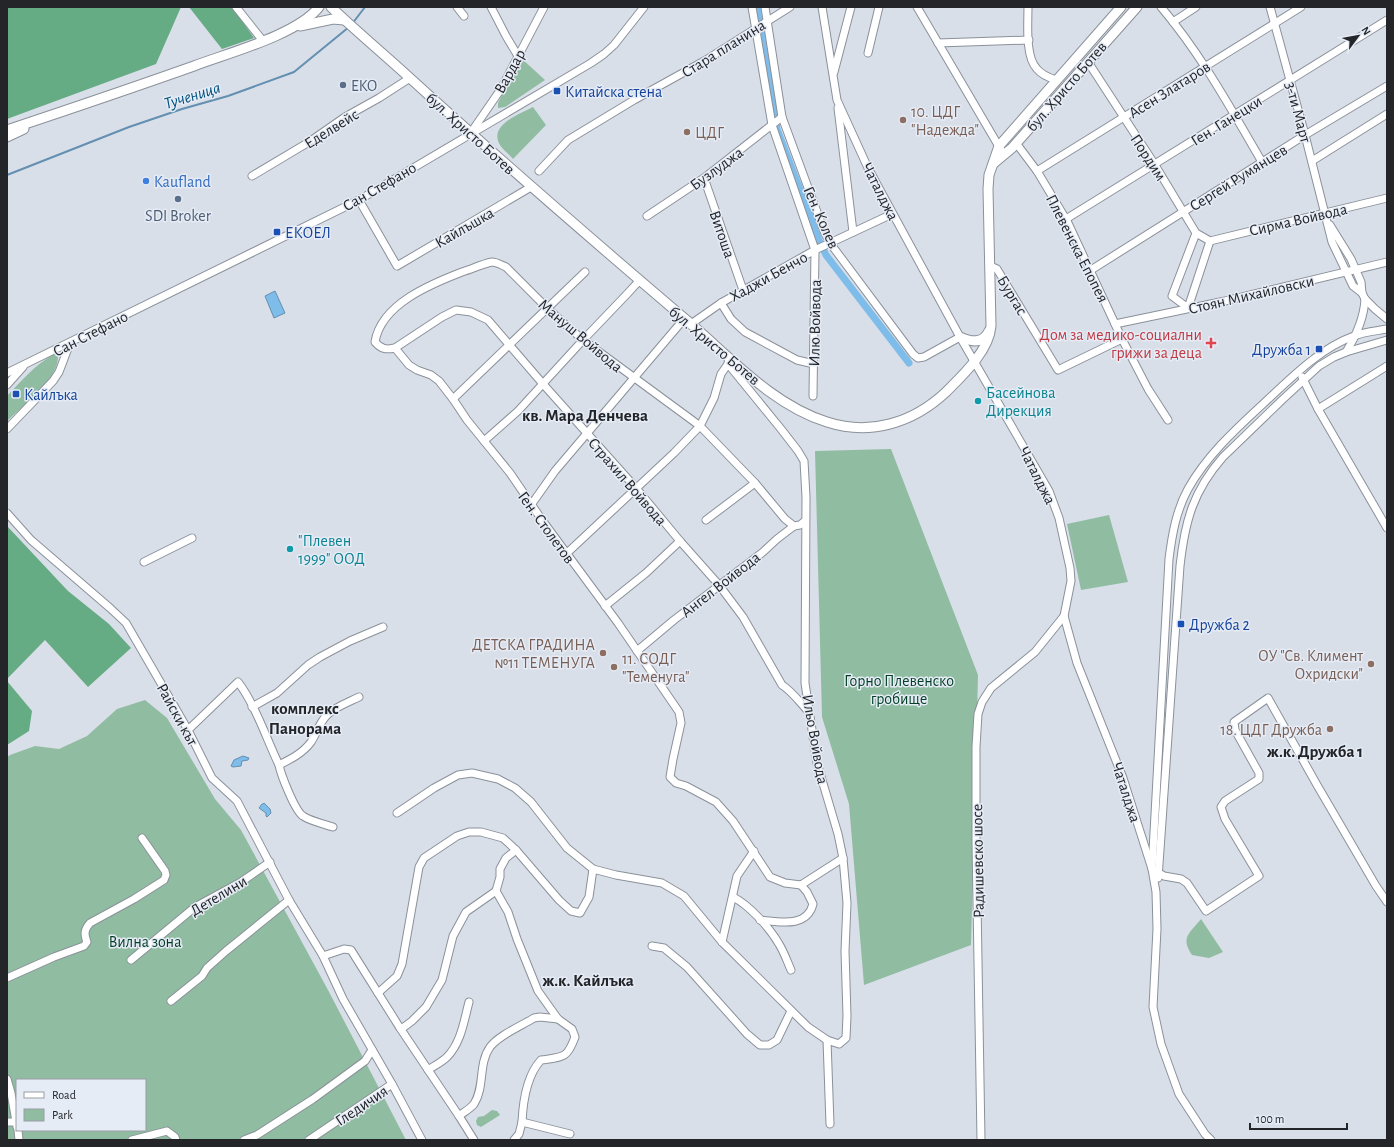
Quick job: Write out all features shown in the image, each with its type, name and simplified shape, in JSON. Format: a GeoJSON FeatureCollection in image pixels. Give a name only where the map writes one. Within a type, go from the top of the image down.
{"type":"FeatureCollection","features":[{"type":"Feature","properties":{"kind":"main road"},"geometry":{"type":"LineString","coordinates":[[7,130],[263,41],[292,28],[309,17],[319,7]]}},
{"type":"Feature","properties":{"kind":"main road","name":"бул. Христо Ботев"},"geometry":{"type":"LineString","coordinates":[[331,7],[531,188],[688,322],[729,361],[772,394],[800,411],[828,423],[864,429],[908,418],[920,412],[944,394],[974,361],[988,340],[991,326],[988,189],[990,174],[999,146],[1118,8]]}},
{"type":"Feature","properties":{"kind":"main road","name":"бул. Христо Ботев"},"geometry":{"type":"LineString","coordinates":[[994,163],[1005,155],[1016,143],[1137,7]]}},
{"type":"Feature","properties":{"kind":"main road"},"geometry":{"type":"LineString","coordinates":[[292,28],[334,19],[346,21]]}},
{"type":"Feature","properties":{"kind":"main road"},"geometry":{"type":"LineString","coordinates":[[1042,96],[1051,104]]}},
{"type":"Feature","properties":{"kind":"main road"},"geometry":{"type":"LineString","coordinates":[[7,137],[65,111]]}},
{"type":"Feature","properties":{"kind":"main road"},"geometry":{"type":"LineString","coordinates":[[960,336],[971,341],[979,340],[985,337],[991,326]]}},
{"type":"Feature","properties":{"kind":"street"},"geometry":{"type":"LineString","coordinates":[[236,7],[263,41]]}},
{"type":"Feature","properties":{"kind":"street"},"geometry":{"type":"LineString","coordinates":[[457,7],[464,16]]}},
{"type":"Feature","properties":{"kind":"street"},"geometry":{"type":"LineString","coordinates":[[491,7],[518,56]]}},
{"type":"Feature","properties":{"kind":"street","name":"Вардар"},"geometry":{"type":"LineString","coordinates":[[471,133],[501,88],[544,7]]}},
{"type":"Feature","properties":{"kind":"street","name":"Ген. Колев"},"geometry":{"type":"LineString","coordinates":[[752,7],[777,121],[823,247],[918,358],[924,357],[960,336]]}},
{"type":"Feature","properties":{"kind":"street","name":"Ген. Колев"},"geometry":{"type":"LineString","coordinates":[[765,7],[777,121],[824,231],[823,247]]}},
{"type":"Feature","properties":{"kind":"street","name":"Стара планина"},"geometry":{"type":"LineString","coordinates":[[539,171],[568,140],[634,100],[706,60],[790,7]]}},
{"type":"Feature","properties":{"kind":"street","name":"Чаталджа"},"geometry":{"type":"LineString","coordinates":[[822,7],[837,100],[853,232]]}},
{"type":"Feature","properties":{"kind":"street"},"geometry":{"type":"LineString","coordinates":[[833,75],[852,7]]}},
{"type":"Feature","properties":{"kind":"street"},"geometry":{"type":"LineString","coordinates":[[868,54],[879,7]]}},
{"type":"Feature","properties":{"kind":"street"},"geometry":{"type":"LineString","coordinates":[[917,7],[1005,155]]}},
{"type":"Feature","properties":{"kind":"street"},"geometry":{"type":"LineString","coordinates":[[1028,7],[1031,59],[1037,69],[1056,80]]}},
{"type":"Feature","properties":{"kind":"street"},"geometry":{"type":"LineString","coordinates":[[1161,7],[1205,67],[1262,162]]}},
{"type":"Feature","properties":{"kind":"street"},"geometry":{"type":"LineString","coordinates":[[1173,22],[1196,7]]}},
{"type":"Feature","properties":{"kind":"street","name":"3-ти Март"},"geometry":{"type":"LineString","coordinates":[[1270,7],[1312,161],[1332,242],[1354,286],[1364,296]]}},
{"type":"Feature","properties":{"kind":"street","name":"Асен Златаров"},"geometry":{"type":"LineString","coordinates":[[1037,171],[1300,7]]}},
{"type":"Feature","properties":{"kind":"street","name":"Сан Стефано"},"geometry":{"type":"LineString","coordinates":[[7,373],[358,200],[536,96],[604,54],[614,45],[640,8]]}},
{"type":"Feature","properties":{"kind":"street","name":"Ген. Ганецки"},"geometry":{"type":"LineString","coordinates":[[1066,219],[1387,20]]}},
{"type":"Feature","properties":{"kind":"street"},"geometry":{"type":"LineString","coordinates":[[938,43],[1029,40]]}},
{"type":"Feature","properties":{"kind":"street","name":"Пордим"},"geometry":{"type":"LineString","coordinates":[[1088,62],[1196,233]]}},
{"type":"Feature","properties":{"kind":"street","name":"Еделвейс"},"geometry":{"type":"LineString","coordinates":[[252,176],[410,78]]}},
{"type":"Feature","properties":{"kind":"street","name":"Сергей Румянцев"},"geometry":{"type":"LineString","coordinates":[[1090,270],[1305,135],[1387,86]]}},
{"type":"Feature","properties":{"kind":"street","name":"Чаталджа"},"geometry":{"type":"LineString","coordinates":[[837,100],[868,168],[892,214],[1049,491],[1059,518],[1070,568],[1071,581],[1064,616],[1077,663],[1117,761],[1152,869]]}},
{"type":"Feature","properties":{"kind":"street","name":"Сергей Румянцев"},"geometry":{"type":"LineString","coordinates":[[1312,161],[1387,114]]}},
{"type":"Feature","properties":{"kind":"street","name":"Бузлуджа"},"geometry":{"type":"LineString","coordinates":[[648,216],[704,178],[777,121]]}},
{"type":"Feature","properties":{"kind":"street","name":"Плевенска Епопея"},"geometry":{"type":"LineString","coordinates":[[1016,143],[1037,171],[1066,219],[1122,339],[1148,389],[1168,420]]}},
{"type":"Feature","properties":{"kind":"street","name":"Витоша"},"geometry":{"type":"LineString","coordinates":[[704,178],[743,290]]}},
{"type":"Feature","properties":{"kind":"street","name":"Кайлъшка"},"geometry":{"type":"LineString","coordinates":[[358,200],[397,266],[531,188]]}},
{"type":"Feature","properties":{"kind":"street","name":"Сирма Войвода"},"geometry":{"type":"LineString","coordinates":[[1210,241],[1326,215],[1387,198]]}},
{"type":"Feature","properties":{"kind":"street","name":"Хаджи Бенчо"},"geometry":{"type":"LineString","coordinates":[[531,505],[556,471],[634,379],[688,322],[743,290],[823,247],[892,214]]}},
{"type":"Feature","properties":{"kind":"street","name":"3-ти Март"},"geometry":{"type":"LineString","coordinates":[[1326,215],[1351,259],[1364,296]]}},
{"type":"Feature","properties":{"kind":"street"},"geometry":{"type":"LineString","coordinates":[[1196,233],[1210,241],[1188,308],[1172,296],[1196,233]]}},
{"type":"Feature","properties":{"kind":"street","name":"Илю Войвода"},"geometry":{"type":"LineString","coordinates":[[813,396],[823,247]]}},
{"type":"Feature","properties":{"kind":"street","name":"Мануш Войвода"},"geometry":{"type":"LineString","coordinates":[[395,348],[386,350],[379,347],[375,342],[379,329],[393,310],[412,295],[451,277],[492,262],[506,267],[546,308],[583,340],[634,379],[700,426],[755,483],[785,519],[794,526]]}},
{"type":"Feature","properties":{"kind":"street","name":"Стоян Михайловски"},"geometry":{"type":"LineString","coordinates":[[1115,324],[1225,301],[1387,262]]}},
{"type":"Feature","properties":{"kind":"street","name":"Бургас"},"geometry":{"type":"LineString","coordinates":[[990,266],[997,269],[1058,370],[1122,339]]}},
{"type":"Feature","properties":{"kind":"street"},"geometry":{"type":"LineString","coordinates":[[453,399],[585,272]]}},
{"type":"Feature","properties":{"kind":"street"},"geometry":{"type":"LineString","coordinates":[[484,441],[518,411],[639,281]]}},
{"type":"Feature","properties":{"kind":"street"},"geometry":{"type":"LineString","coordinates":[[1364,296],[1375,309],[1387,319]]}},
{"type":"Feature","properties":{"kind":"street"},"geometry":{"type":"LineString","coordinates":[[1346,352],[1355,336],[1365,309],[1364,296]]}},
{"type":"Feature","properties":{"kind":"street"},"geometry":{"type":"LineString","coordinates":[[721,303],[732,319],[745,332],[797,360],[814,364]]}},
{"type":"Feature","properties":{"kind":"street","name":"Страхил Войвода"},"geometry":{"type":"LineString","coordinates":[[395,348],[442,317],[456,310],[471,312],[488,320],[719,585],[743,616],[782,685],[790,691],[796,700],[810,712]]}},
{"type":"Feature","properties":{"kind":"street"},"geometry":{"type":"LineString","coordinates":[[1211,1140],[1205,1134],[1179,1094],[1160,1044],[1153,1007],[1157,929],[1156,892],[1152,869],[1171,540],[1175,522],[1187,490],[1206,461],[1250,416],[1299,370],[1321,354],[1355,336],[1387,329]]}},
{"type":"Feature","properties":{"kind":"street"},"geometry":{"type":"LineString","coordinates":[[1156,892],[1159,874],[1173,649],[1180,566],[1184,537],[1192,506],[1201,487],[1219,461],[1319,366],[1346,352],[1387,340]]}},
{"type":"Feature","properties":{"kind":"street"},"geometry":{"type":"LineString","coordinates":[[7,428],[53,381],[62,366],[70,343]]}},
{"type":"Feature","properties":{"kind":"street","name":"Ген. Столетов"},"geometry":{"type":"LineString","coordinates":[[395,348],[409,365],[417,370],[431,375],[439,381],[467,420],[510,474],[679,712],[681,723],[670,777],[676,783],[686,786],[716,802],[733,821],[754,851]]}},
{"type":"Feature","properties":{"kind":"street"},"geometry":{"type":"LineString","coordinates":[[566,554],[674,453],[700,426],[714,398],[721,374],[729,361]]}},
{"type":"Feature","properties":{"kind":"street","name":"Ильо Войвода"},"geometry":{"type":"LineString","coordinates":[[729,361],[804,461],[806,497],[806,683],[817,763],[838,834],[843,858],[847,903],[845,951],[847,1016],[846,1038],[839,1044],[827,1040]]}},
{"type":"Feature","properties":{"kind":"street","name":"Сан Стефано"},"geometry":{"type":"LineString","coordinates":[[7,385],[26,364]]}},
{"type":"Feature","properties":{"kind":"street"},"geometry":{"type":"LineString","coordinates":[[1318,409],[1387,366]]}},
{"type":"Feature","properties":{"kind":"street"},"geometry":{"type":"LineString","coordinates":[[1299,370],[1318,409],[1387,528]]}},
{"type":"Feature","properties":{"kind":"street"},"geometry":{"type":"LineString","coordinates":[[706,520],[755,483]]}},
{"type":"Feature","properties":{"kind":"street","name":"Райски кът"},"geometry":{"type":"LineString","coordinates":[[7,513],[31,540],[126,623],[188,730],[212,778],[237,801],[289,900],[323,956],[343,999],[392,1084],[422,1140]]}},
{"type":"Feature","properties":{"kind":"street","name":"Ангел Войвода"},"geometry":{"type":"LineString","coordinates":[[637,651],[674,620],[794,526],[805,521]]}},
{"type":"Feature","properties":{"kind":"street"},"geometry":{"type":"LineString","coordinates":[[144,562],[192,538]]}},
{"type":"Feature","properties":{"kind":"street"},"geometry":{"type":"LineString","coordinates":[[605,606],[646,573],[680,541]]}},
{"type":"Feature","properties":{"kind":"street","name":"Радишевско шосе"},"geometry":{"type":"LineString","coordinates":[[982,1140],[976,842],[976,747],[978,714],[982,702],[991,688],[1035,652],[1064,616]]}},
{"type":"Feature","properties":{"kind":"street"},"geometry":{"type":"LineString","coordinates":[[252,707],[277,693],[308,665],[320,657],[350,641],[383,627]]}},
{"type":"Feature","properties":{"kind":"street"},"geometry":{"type":"LineString","coordinates":[[188,730],[238,682],[252,707],[279,765],[280,773],[298,810],[303,816],[333,827]]}},
{"type":"Feature","properties":{"kind":"street"},"geometry":{"type":"LineString","coordinates":[[279,765],[306,748],[312,741],[320,723],[328,714],[359,697]]}},
{"type":"Feature","properties":{"kind":"street"},"geometry":{"type":"LineString","coordinates":[[1152,869],[1164,876],[1181,879],[1187,882],[1206,911],[1258,876],[1226,819],[1221,807],[1225,801],[1259,779],[1259,773],[1235,730],[1234,722],[1268,698],[1321,792],[1376,886],[1387,902]]}},
{"type":"Feature","properties":{"kind":"street"},"geometry":{"type":"LineString","coordinates":[[397,813],[434,788],[458,775],[472,773],[498,779],[515,788],[531,802],[567,848],[593,869],[616,875],[662,883],[684,896],[722,942],[808,1027],[827,1040],[830,1124]]}},
{"type":"Feature","properties":{"kind":"street"},"geometry":{"type":"LineString","coordinates":[[378,993],[397,976],[402,964],[419,867],[424,858],[457,836],[469,832],[481,832],[503,838],[516,850],[558,900],[571,911],[580,913],[584,907],[589,897],[593,869]]}},
{"type":"Feature","properties":{"kind":"street"},"geometry":{"type":"LineString","coordinates":[[7,978],[54,957],[84,946],[87,942],[85,936],[86,928],[90,923],[134,899],[164,880],[166,875],[165,871],[142,838]]}},
{"type":"Feature","properties":{"kind":"street"},"geometry":{"type":"LineString","coordinates":[[400,1028],[412,1021],[426,1007],[442,980],[453,936],[466,912],[496,891],[500,877],[500,869],[506,858],[516,850]]}},
{"type":"Feature","properties":{"kind":"street"},"geometry":{"type":"LineString","coordinates":[[722,942],[737,876],[754,851],[770,877],[785,883],[801,885],[843,858]]}},
{"type":"Feature","properties":{"kind":"street","name":"Детелини"},"geometry":{"type":"LineString","coordinates":[[131,960],[194,907],[241,882],[270,862]]}},
{"type":"Feature","properties":{"kind":"street"},"geometry":{"type":"LineString","coordinates":[[760,920],[789,923],[805,917],[811,912],[813,904],[807,892],[801,885]]}},
{"type":"Feature","properties":{"kind":"street"},"geometry":{"type":"LineString","coordinates":[[496,891],[508,912],[538,991],[558,1019],[572,1029],[575,1036],[569,1052],[564,1057],[541,1060],[534,1067],[528,1084],[521,1136],[514,1140]]}},
{"type":"Feature","properties":{"kind":"street"},"geometry":{"type":"LineString","coordinates":[[733,897],[743,902],[760,920],[779,944],[791,970]]}},
{"type":"Feature","properties":{"kind":"street"},"geometry":{"type":"LineString","coordinates":[[172,1001],[202,976],[207,968],[226,951],[289,900]]}},
{"type":"Feature","properties":{"kind":"street"},"geometry":{"type":"LineString","coordinates":[[652,946],[664,948],[687,967],[747,1034],[760,1046],[769,1045],[777,1040],[791,1011]]}},
{"type":"Feature","properties":{"kind":"street"},"geometry":{"type":"LineString","coordinates":[[323,956],[344,949],[350,950],[474,1140]]}},
{"type":"Feature","properties":{"kind":"street"},"geometry":{"type":"LineString","coordinates":[[428,1070],[446,1058],[454,1048],[469,1002]]}},
{"type":"Feature","properties":{"kind":"street"},"geometry":{"type":"LineString","coordinates":[[459,1116],[474,1105],[480,1087],[483,1064],[486,1055],[489,1048],[496,1040],[534,1018],[540,1017],[558,1019]]}},
{"type":"Feature","properties":{"kind":"street"},"geometry":{"type":"LineString","coordinates":[[244,1140],[257,1135],[313,1100],[365,1061],[372,1050]]}},
{"type":"Feature","properties":{"kind":"street"},"geometry":{"type":"LineString","coordinates":[[7,1078],[16,1119]]}},
{"type":"Feature","properties":{"kind":"street","name":"Гледичия"},"geometry":{"type":"LineString","coordinates":[[309,1140],[318,1138],[392,1084]]}},
{"type":"Feature","properties":{"kind":"street"},"geometry":{"type":"LineString","coordinates":[[522,1122],[570,1134]]}},
{"type":"Feature","properties":{"kind":"street"},"geometry":{"type":"LineString","coordinates":[[132,1140],[167,1131],[175,1137],[176,1140]]}},
{"type":"Feature","properties":{"kind":"green space"},"geometry":{"type":"Polygon","coordinates":[[[7,7],[181,7],[156,64],[7,119],[7,7]]]}},
{"type":"Feature","properties":{"kind":"green space"},"geometry":{"type":"Polygon","coordinates":[[[189,7],[232,7],[254,38],[222,49],[189,7]]]}},
{"type":"Feature","properties":{"kind":"green space"},"geometry":{"type":"Polygon","coordinates":[[[521,58],[545,80],[505,107],[498,108],[498,103],[521,58]]]}},
{"type":"Feature","properties":{"kind":"green space"},"geometry":{"type":"Polygon","coordinates":[[[533,107],[546,125],[513,159],[500,145],[497,138],[498,132],[507,121],[533,107]]]}},
{"type":"Feature","properties":{"kind":"green space"},"geometry":{"type":"Polygon","coordinates":[[[54,354],[58,356],[57,365],[47,383],[7,421],[7,396],[35,368],[54,354]]]}},
{"type":"Feature","properties":{"kind":"green space","name":"Горно Плевенско гробище"},"geometry":{"type":"Polygon","coordinates":[[[891,449],[978,675],[971,945],[864,985],[849,804],[822,717],[815,451],[891,449]]]}},
{"type":"Feature","properties":{"kind":"green space"},"geometry":{"type":"Polygon","coordinates":[[[1109,515],[1128,582],[1081,590],[1067,524],[1109,515]]]}},
{"type":"Feature","properties":{"kind":"green space"},"geometry":{"type":"Polygon","coordinates":[[[7,526],[68,591],[109,624],[131,648],[88,687],[45,640],[7,679],[7,526]]]}},
{"type":"Feature","properties":{"kind":"green space"},"geometry":{"type":"Polygon","coordinates":[[[7,681],[32,711],[29,731],[7,745],[7,681]]]}},
{"type":"Feature","properties":{"kind":"green space","name":"Вилна зона"},"geometry":{"type":"Polygon","coordinates":[[[145,700],[167,718],[215,799],[241,830],[328,990],[406,1140],[7,1140],[7,757],[35,746],[59,749],[87,736],[117,709],[145,700]]]}},
{"type":"Feature","properties":{"kind":"green space"},"geometry":{"type":"Polygon","coordinates":[[[1201,919],[1223,952],[1209,958],[1192,955],[1188,949],[1188,936],[1201,919]]]}},
{"type":"Feature","properties":{"kind":"green space"},"geometry":{"type":"Polygon","coordinates":[[[492,1110],[497,1111],[500,1115],[481,1127],[477,1125],[476,1121],[478,1117],[484,1116],[492,1110]]]}},
{"type":"Feature","properties":{"kind":"water"},"geometry":{"type":"Polygon","coordinates":[[[275,291],[285,313],[274,318],[265,296],[275,291]]]}},
{"type":"Feature","properties":{"kind":"water"},"geometry":{"type":"Polygon","coordinates":[[[243,756],[249,758],[248,760],[242,761],[241,766],[231,766],[234,760],[243,756]]]}},
{"type":"Feature","properties":{"kind":"water"},"geometry":{"type":"Polygon","coordinates":[[[264,803],[270,809],[271,813],[267,817],[266,813],[259,808],[264,803]]]}},
{"type":"Feature","properties":{"kind":"waterway","name":"Тученица"},"geometry":{"type":"LineString","coordinates":[[352,24],[365,7]]}},
{"type":"Feature","properties":{"kind":"waterway"},"geometry":{"type":"LineString","coordinates":[[757,7],[777,129],[819,240],[826,255],[909,363]]}},
{"type":"Feature","properties":{"kind":"waterway","name":"Тученица"},"geometry":{"type":"LineString","coordinates":[[7,175],[129,127],[182,109],[228,96],[294,72],[349,27]]}},
{"type":"Feature","properties":{"kind":"place","name":"EKO"},"geometry":{"type":"Point","coordinates":[343,85]}},
{"type":"Feature","properties":{"kind":"place","name":"Китайска стена"},"geometry":{"type":"Point","coordinates":[557,91]}},
{"type":"Feature","properties":{"kind":"place","name":"10. ЦДГ \"Надежда\""},"geometry":{"type":"Point","coordinates":[903,120]}},
{"type":"Feature","properties":{"kind":"place","name":"ЦДГ"},"geometry":{"type":"Point","coordinates":[687,132]}},
{"type":"Feature","properties":{"kind":"place","name":"Kaufland"},"geometry":{"type":"Point","coordinates":[146,181]}},
{"type":"Feature","properties":{"kind":"place","name":"SDI Broker"},"geometry":{"type":"Point","coordinates":[178,199]}},
{"type":"Feature","properties":{"kind":"place","name":"ЕКОЕЛ"},"geometry":{"type":"Point","coordinates":[277,232]}},
{"type":"Feature","properties":{"kind":"place","name":"Дом за медико-социални грижи за деца"},"geometry":{"type":"Point","coordinates":[1211,343]}},
{"type":"Feature","properties":{"kind":"place","name":"Дружба 1"},"geometry":{"type":"Point","coordinates":[1319,349]}},
{"type":"Feature","properties":{"kind":"place","name":"Кайлъка"},"geometry":{"type":"Point","coordinates":[16,394]}},
{"type":"Feature","properties":{"kind":"place","name":"Басейнова Дирекция"},"geometry":{"type":"Point","coordinates":[978,401]}},
{"type":"Feature","properties":{"kind":"place","name":"\"Плевен 1999\" ООД"},"geometry":{"type":"Point","coordinates":[290,549]}},
{"type":"Feature","properties":{"kind":"place","name":"Дружба 2"},"geometry":{"type":"Point","coordinates":[1181,624]}},
{"type":"Feature","properties":{"kind":"place","name":"ДЕТСКА ГРАДИНА №11 ТЕМЕНУГА"},"geometry":{"type":"Point","coordinates":[603,653]}},
{"type":"Feature","properties":{"kind":"place","name":"ОУ \"Св. Климент Охридски\""},"geometry":{"type":"Point","coordinates":[1371,664]}},
{"type":"Feature","properties":{"kind":"place","name":"11. СОДГ \"Теменуга\""},"geometry":{"type":"Point","coordinates":[614,667]}},
{"type":"Feature","properties":{"kind":"place","name":"18. ЦДГ Дружба"},"geometry":{"type":"Point","coordinates":[1330,729]}},
{"type":"Feature","properties":{"kind":"district","name":"кв. Мара Денчева"},"geometry":{"type":"Point","coordinates":[585,415]}},
{"type":"Feature","properties":{"kind":"district","name":"комплекс Панорама"},"geometry":{"type":"Point","coordinates":[305,718]}},
{"type":"Feature","properties":{"kind":"district","name":"ж.к. Дружба 1"},"geometry":{"type":"Point","coordinates":[1315,751]}},
{"type":"Feature","properties":{"kind":"district","name":"ж.к. Кайлъка"},"geometry":{"type":"Point","coordinates":[588,980]}}]}
